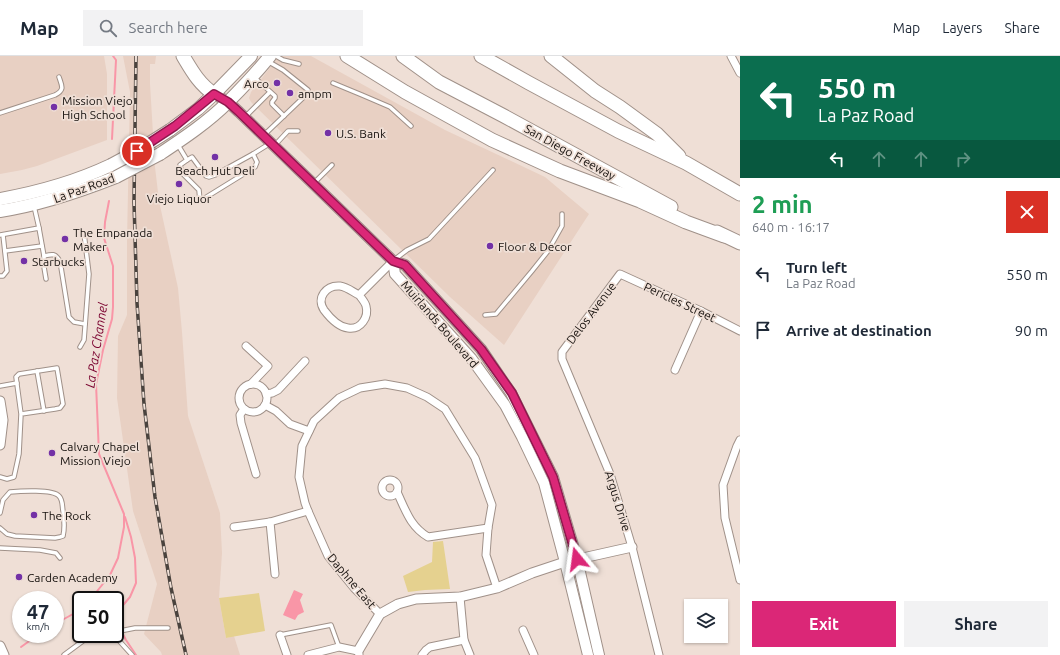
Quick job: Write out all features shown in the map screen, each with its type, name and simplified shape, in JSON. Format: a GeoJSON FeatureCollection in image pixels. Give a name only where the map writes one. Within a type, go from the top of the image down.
{"type":"FeatureCollection","features":[{"type":"Feature","properties":{"kind":"highway"},"geometry":{"type":"LineString","coordinates":[[183,56],[198,80],[206,89],[214,94]]}},
{"type":"Feature","properties":{"kind":"highway"},"geometry":{"type":"LineString","coordinates":[[347,56],[405,92],[492,140],[560,170],[724,236]]}},
{"type":"Feature","properties":{"kind":"highway"},"geometry":{"type":"LineString","coordinates":[[394,56],[439,82]]}},
{"type":"Feature","properties":{"kind":"highway","name":"San Diego Freeway"},"geometry":{"type":"LineString","coordinates":[[403,56],[439,82],[724,236],[740,243]]}},
{"type":"Feature","properties":{"kind":"highway"},"geometry":{"type":"LineString","coordinates":[[481,56],[618,131],[686,163],[740,194]]}},
{"type":"Feature","properties":{"kind":"highway"},"geometry":{"type":"LineString","coordinates":[[551,56],[595,91],[620,107],[656,134],[686,163]]}},
{"type":"Feature","properties":{"kind":"main road","name":"La Paz Road"},"geometry":{"type":"LineString","coordinates":[[0,199],[48,189],[73,181],[111,165],[137,151],[170,130],[198,109],[251,56]]}},
{"type":"Feature","properties":{"kind":"main road","name":"La Paz Road"},"geometry":{"type":"LineString","coordinates":[[0,212],[34,205],[78,192],[116,177],[160,154],[198,127],[228,102],[271,57]]}},
{"type":"Feature","properties":{"kind":"main road","name":"Muirlands Boulevard"},"geometry":{"type":"LineString","coordinates":[[214,94],[228,102],[270,141],[393,261],[405,265],[481,349],[512,393],[553,477],[577,559],[599,655]]}},
{"type":"Feature","properties":{"kind":"main road","name":"Muirlands Boulevard"},"geometry":{"type":"LineString","coordinates":[[393,261],[395,274],[471,358],[505,405],[522,437],[544,483],[588,655]]}},
{"type":"Feature","properties":{"kind":"street"},"geometry":{"type":"LineString","coordinates":[[730,56],[740,73]]}},
{"type":"Feature","properties":{"kind":"street"},"geometry":{"type":"LineString","coordinates":[[359,296],[393,261]]}},
{"type":"Feature","properties":{"kind":"street","name":"Pericles Street"},"geometry":{"type":"LineString","coordinates":[[620,274],[701,311],[740,331]]}},
{"type":"Feature","properties":{"kind":"street","name":"Delos Avenue"},"geometry":{"type":"LineString","coordinates":[[562,352],[620,274]]}},
{"type":"Feature","properties":{"kind":"street"},"geometry":{"type":"LineString","coordinates":[[338,286],[346,288],[359,296],[365,302],[367,314],[365,320],[355,328],[341,326],[331,319],[321,306],[320,299],[329,288],[338,286]]}},
{"type":"Feature","properties":{"kind":"street"},"geometry":{"type":"LineString","coordinates":[[675,370],[701,311]]}},
{"type":"Feature","properties":{"kind":"street"},"geometry":{"type":"LineString","coordinates":[[246,346],[268,366],[251,384],[243,388],[240,392],[239,401],[241,405],[247,411],[255,412],[265,405],[266,394],[259,385],[251,384]]}},
{"type":"Feature","properties":{"kind":"street","name":"Argus Drive"},"geometry":{"type":"LineString","coordinates":[[562,352],[562,359],[610,474],[632,547],[659,655]]}},
{"type":"Feature","properties":{"kind":"street"},"geometry":{"type":"LineString","coordinates":[[266,394],[278,390],[305,361]]}},
{"type":"Feature","properties":{"kind":"street","name":"Daphne East"},"geometry":{"type":"LineString","coordinates":[[380,614],[354,588],[328,556],[305,503],[299,476],[302,446],[314,421],[339,398],[360,388],[385,384],[406,388],[427,397],[445,410],[475,458],[492,505],[488,528],[486,555],[497,588]]}},
{"type":"Feature","properties":{"kind":"street"},"geometry":{"type":"LineString","coordinates":[[265,405],[276,411],[290,424],[309,431]]}},
{"type":"Feature","properties":{"kind":"street"},"geometry":{"type":"LineString","coordinates":[[0,406],[2,420],[0,445]]}},
{"type":"Feature","properties":{"kind":"street"},"geometry":{"type":"LineString","coordinates":[[244,409],[240,415],[240,423],[256,474]]}},
{"type":"Feature","properties":{"kind":"street"},"geometry":{"type":"LineString","coordinates":[[740,440],[723,485],[725,518],[740,580]]}},
{"type":"Feature","properties":{"kind":"street"},"geometry":{"type":"LineString","coordinates":[[397,492],[410,520],[416,528],[428,537],[488,528]]}},
{"type":"Feature","properties":{"kind":"street"},"geometry":{"type":"LineString","coordinates":[[234,527],[270,522],[308,511]]}},
{"type":"Feature","properties":{"kind":"street"},"geometry":{"type":"LineString","coordinates":[[270,522],[275,574]]}},
{"type":"Feature","properties":{"kind":"street"},"geometry":{"type":"LineString","coordinates":[[308,655],[339,647],[359,653],[380,614],[398,604],[416,599],[460,597],[497,588],[532,573],[565,562],[632,547]]}},
{"type":"Feature","properties":{"kind":"street"},"geometry":{"type":"LineString","coordinates":[[460,597],[464,640],[470,655]]}},
{"type":"Feature","properties":{"kind":"street"},"geometry":{"type":"LineString","coordinates":[[523,630],[534,655]]}},
{"type":"Feature","properties":{"kind":"street"},"geometry":{"type":"LineString","coordinates":[[280,635],[286,655]]}},
{"type":"Feature","properties":{"kind":"street"},"geometry":{"type":"LineString","coordinates":[[422,655],[430,647],[464,640]]}},
{"type":"Feature","properties":{"kind":"street"},"geometry":{"type":"LineString","coordinates":[[0,646],[4,655]]}},
{"type":"Feature","properties":{"kind":"lane"},"geometry":{"type":"LineString","coordinates":[[271,57],[300,64]]}},
{"type":"Feature","properties":{"kind":"lane"},"geometry":{"type":"LineString","coordinates":[[270,141],[284,116],[308,93],[308,90],[283,70],[271,57]]}},
{"type":"Feature","properties":{"kind":"lane"},"geometry":{"type":"LineString","coordinates":[[252,76],[274,96],[275,98],[272,104],[284,116]]}},
{"type":"Feature","properties":{"kind":"lane"},"geometry":{"type":"LineString","coordinates":[[0,113],[55,95],[60,92],[62,88],[60,77]]}},
{"type":"Feature","properties":{"kind":"lane"},"geometry":{"type":"LineString","coordinates":[[333,83],[390,107],[411,126]]}},
{"type":"Feature","properties":{"kind":"lane"},"geometry":{"type":"LineString","coordinates":[[245,118],[270,92]]}},
{"type":"Feature","properties":{"kind":"lane"},"geometry":{"type":"LineString","coordinates":[[253,154],[257,162],[254,167],[200,201],[199,190],[182,173],[180,165],[192,157],[206,176],[209,177],[253,154],[270,141],[288,131],[298,131]]}},
{"type":"Feature","properties":{"kind":"lane"},"geometry":{"type":"LineString","coordinates":[[176,143],[187,160]]}},
{"type":"Feature","properties":{"kind":"lane"},"geometry":{"type":"LineString","coordinates":[[314,184],[332,165]]}},
{"type":"Feature","properties":{"kind":"lane"},"geometry":{"type":"LineString","coordinates":[[393,261],[407,250],[429,239],[493,170]]}},
{"type":"Feature","properties":{"kind":"lane"},"geometry":{"type":"LineString","coordinates":[[34,205],[44,256],[46,279]]}},
{"type":"Feature","properties":{"kind":"lane"},"geometry":{"type":"LineString","coordinates":[[485,315],[496,314],[548,251],[562,226],[562,214]]}},
{"type":"Feature","properties":{"kind":"lane"},"geometry":{"type":"LineString","coordinates":[[0,276],[3,276],[7,271],[1,235],[39,228]]}},
{"type":"Feature","properties":{"kind":"lane"},"geometry":{"type":"LineString","coordinates":[[80,347],[84,340],[89,274],[84,233]]}},
{"type":"Feature","properties":{"kind":"lane"},"geometry":{"type":"LineString","coordinates":[[0,255],[42,246]]}},
{"type":"Feature","properties":{"kind":"lane"},"geometry":{"type":"LineString","coordinates":[[44,256],[53,254],[60,261],[70,317],[74,322],[85,324]]}},
{"type":"Feature","properties":{"kind":"lane"},"geometry":{"type":"LineString","coordinates":[[0,477],[7,479],[14,477],[18,454],[22,414],[16,377],[19,374],[57,368],[63,404],[60,408],[22,414]]}},
{"type":"Feature","properties":{"kind":"lane"},"geometry":{"type":"LineString","coordinates":[[38,371],[44,411]]}},
{"type":"Feature","properties":{"kind":"lane"},"geometry":{"type":"LineString","coordinates":[[0,386],[17,383]]}},
{"type":"Feature","properties":{"kind":"lane"},"geometry":{"type":"LineString","coordinates":[[0,513],[3,500],[10,492],[32,491],[55,493],[59,495],[61,499],[64,532],[63,536],[55,538],[15,536],[7,534],[0,528]]}},
{"type":"Feature","properties":{"kind":"lane"},"geometry":{"type":"LineString","coordinates":[[0,548],[45,551],[56,553],[60,558]]}},
{"type":"Feature","properties":{"kind":"lane"},"geometry":{"type":"LineString","coordinates":[[280,635],[331,625],[339,647]]}},
{"type":"Feature","properties":{"kind":"lane"},"geometry":{"type":"LineString","coordinates":[[124,631],[168,628]]}},
{"type":"Feature","properties":{"kind":"lane"},"geometry":{"type":"LineString","coordinates":[[64,655],[80,643]]}},
{"type":"Feature","properties":{"kind":"lane"},"geometry":{"type":"LineString","coordinates":[[123,643],[132,655]]}},
{"type":"Feature","properties":{"kind":"shaded area","name":"Mission Viejo High School"},"geometry":{"type":"Polygon","coordinates":[[[0,56],[104,56],[107,74],[107,140],[37,166],[0,174],[0,56]]]}},
{"type":"Feature","properties":{"kind":"shaded area"},"geometry":{"type":"Polygon","coordinates":[[[123,56],[156,56],[155,64],[150,64],[155,167],[159,201],[178,288],[188,416],[220,513],[222,553],[219,598],[226,638],[234,636],[240,655],[162,655],[144,634],[157,584],[133,511],[117,398],[118,336],[127,315],[130,92],[123,56]]]}},
{"type":"Feature","properties":{"kind":"shaded area"},"geometry":{"type":"Polygon","coordinates":[[[279,56],[311,56],[445,130],[545,177],[589,214],[504,345],[450,297],[251,102],[249,98],[251,92],[279,56]]]}},
{"type":"Feature","properties":{"kind":"shaded area"},"geometry":{"type":"Polygon","coordinates":[[[443,541],[450,589],[408,592],[403,576],[432,562],[433,542],[443,541]]]}},
{"type":"Feature","properties":{"kind":"shaded area"},"geometry":{"type":"Polygon","coordinates":[[[294,590],[303,594],[300,600],[304,612],[298,615],[295,620],[283,615],[294,590]]]}},
{"type":"Feature","properties":{"kind":"shaded area"},"geometry":{"type":"Polygon","coordinates":[[[259,593],[265,631],[226,638],[219,598],[259,593]]]}},
{"type":"Feature","properties":{"kind":"waterway","name":"La Paz Channel"},"geometry":{"type":"LineString","coordinates":[[112,139],[116,60],[113,56]]}},
{"type":"Feature","properties":{"kind":"waterway","name":"La Paz Channel"},"geometry":{"type":"LineString","coordinates":[[97,591],[110,575],[118,558],[124,527],[124,514],[99,454],[96,384],[103,350],[112,319],[113,307],[113,266],[104,238],[109,201]]}},
{"type":"Feature","properties":{"kind":"waterway"},"geometry":{"type":"LineString","coordinates":[[125,517],[135,558],[136,583],[130,597],[118,611],[116,617],[118,625],[136,655]]}},
{"type":"Feature","properties":{"kind":"waterway","name":"La Paz Channel"},"geometry":{"type":"LineString","coordinates":[[64,619],[72,615]]}},
{"type":"Feature","properties":{"kind":"waterway","name":"La Paz Channel"},"geometry":{"type":"LineString","coordinates":[[21,647],[27,643]]}},
{"type":"Feature","properties":{"kind":"railway"},"geometry":{"type":"LineString","coordinates":[[136,56],[134,202],[137,303],[144,404],[155,497],[171,588],[186,655]]}},
{"type":"Feature","properties":{"kind":"place","name":"Arco"},"geometry":{"type":"Point","coordinates":[277,83]}},
{"type":"Feature","properties":{"kind":"place","name":"ampm"},"geometry":{"type":"Point","coordinates":[290,93]}},
{"type":"Feature","properties":{"kind":"place","name":"Mission Viejo High School"},"geometry":{"type":"Point","coordinates":[54,107]}},
{"type":"Feature","properties":{"kind":"place","name":"U.S. Bank"},"geometry":{"type":"Point","coordinates":[328,133]}},
{"type":"Feature","properties":{"kind":"place","name":"Beach Hut Deli"},"geometry":{"type":"Point","coordinates":[215,157]}},
{"type":"Feature","properties":{"kind":"place","name":"Viejo Liquor"},"geometry":{"type":"Point","coordinates":[179,184]}},
{"type":"Feature","properties":{"kind":"place","name":"The Empanada Maker"},"geometry":{"type":"Point","coordinates":[65,239]}},
{"type":"Feature","properties":{"kind":"place","name":"Floor & Decor"},"geometry":{"type":"Point","coordinates":[490,246]}},
{"type":"Feature","properties":{"kind":"place","name":"Starbucks"},"geometry":{"type":"Point","coordinates":[24,261]}},
{"type":"Feature","properties":{"kind":"place","name":"Calvary Chapel Mission Viejo"},"geometry":{"type":"Point","coordinates":[52,453]}},
{"type":"Feature","properties":{"kind":"place","name":"The Rock"},"geometry":{"type":"Point","coordinates":[34,515]}},
{"type":"Feature","properties":{"kind":"place","name":"Carden Academy"},"geometry":{"type":"Point","coordinates":[19,577]}},
{"type":"Feature","properties":{"kind":"route"},"geometry":{"type":"LineString","coordinates":[[137,151],[170,130],[198,109],[214,94],[228,102],[239,112],[393,261],[405,265],[481,349],[512,393],[553,477],[577,559]]}}]}
